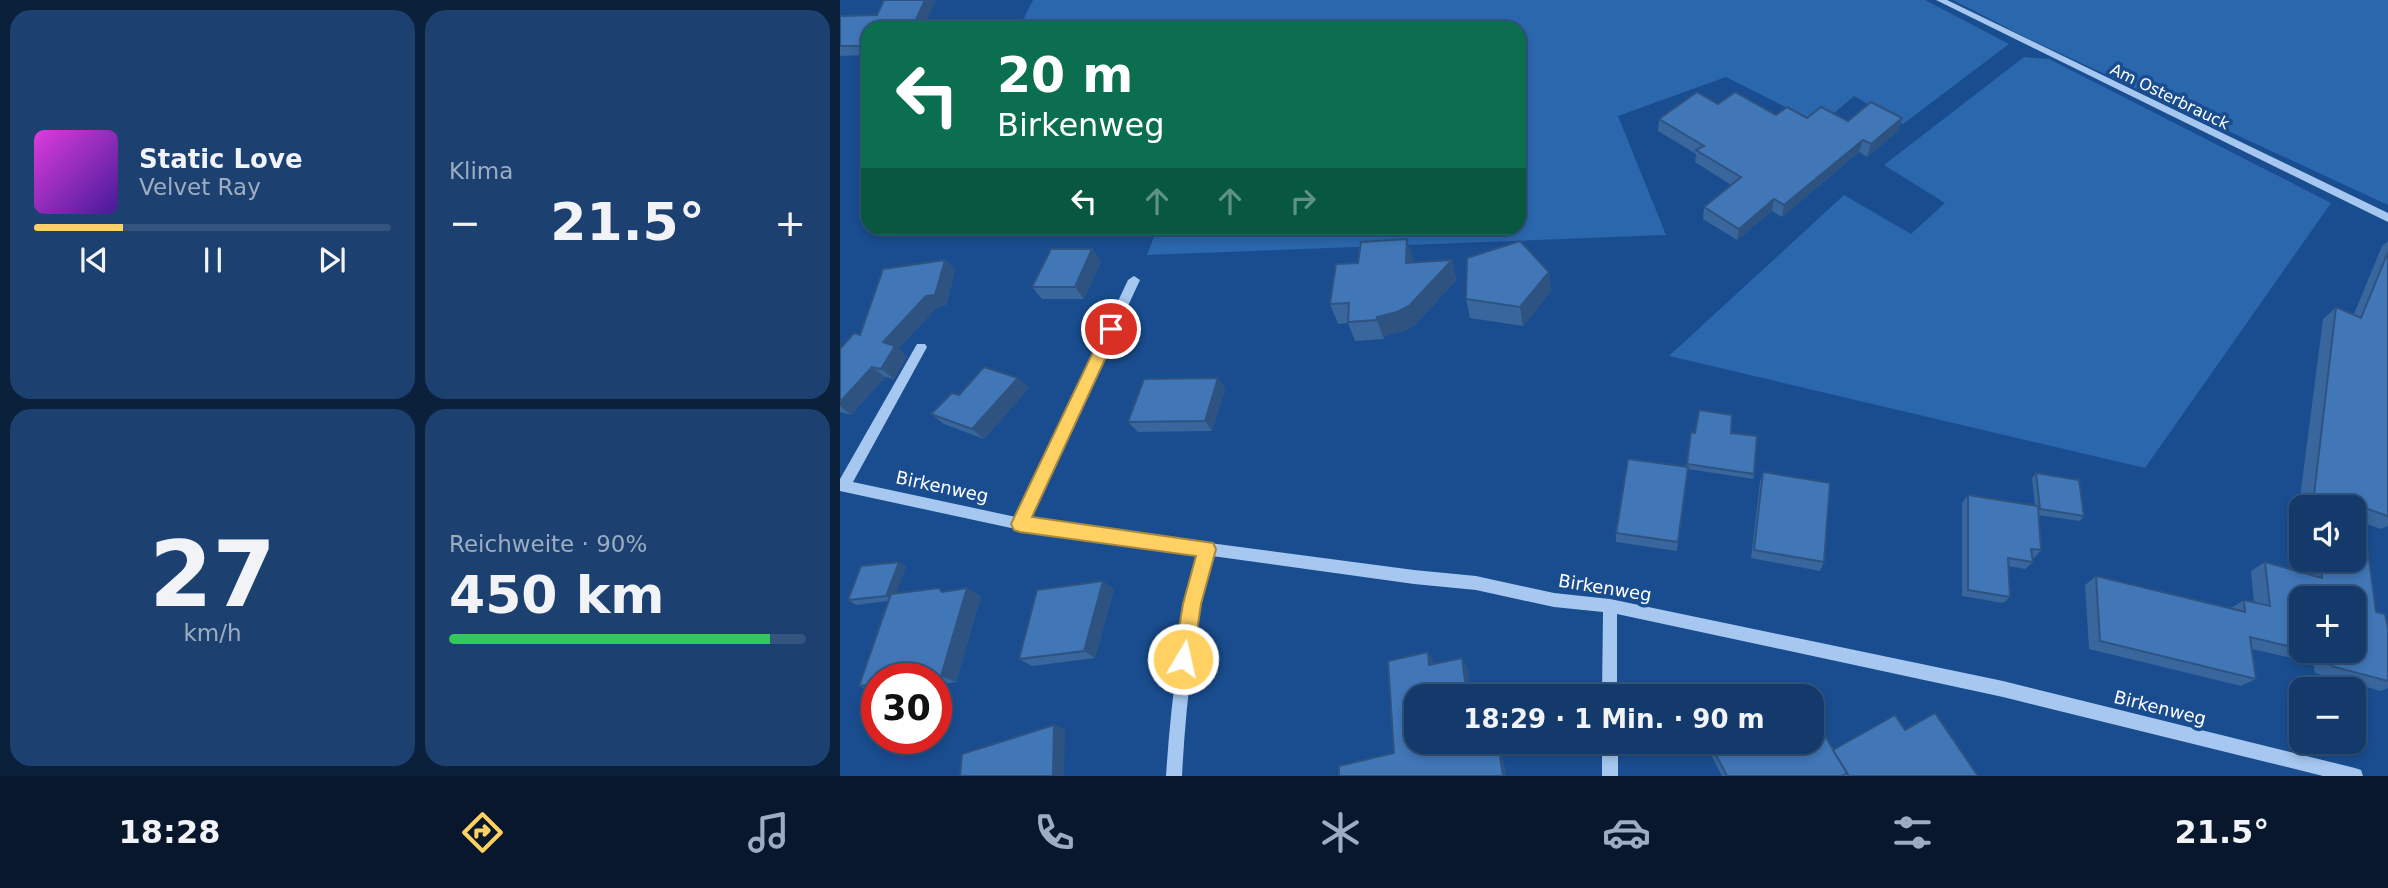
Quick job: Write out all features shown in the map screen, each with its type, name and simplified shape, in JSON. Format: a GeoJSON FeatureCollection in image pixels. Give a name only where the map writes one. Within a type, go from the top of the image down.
{"type":"FeatureCollection","features":[{"type":"Feature","properties":{"kind":"street","name":"Am Osterbrauck"},"geometry":{"type":"LineString","coordinates":[[1940,0],[2388,218]]}},
{"type":"Feature","properties":{"kind":"street"},"geometry":{"type":"LineString","coordinates":[[1020,524],[1134,280]]}},
{"type":"Feature","properties":{"kind":"street"},"geometry":{"type":"LineString","coordinates":[[842,485],[921,347]]}},
{"type":"Feature","properties":{"kind":"street","name":"Birkenweg"},"geometry":{"type":"LineString","coordinates":[[842,485],[1020,524],[1476,583],[1554,600],[1610,606],[2013,691],[2348,775]]}},
{"type":"Feature","properties":{"kind":"street"},"geometry":{"type":"LineString","coordinates":[[1174,776],[1179,686],[1192,604],[1207,549]]}},
{"type":"Feature","properties":{"kind":"street"},"geometry":{"type":"LineString","coordinates":[[1609,684],[1610,606]]}},
{"type":"Feature","properties":{"kind":"street"},"geometry":{"type":"LineString","coordinates":[[1610,754],[1610,776]]}},
{"type":"Feature","properties":{"kind":"shaded area"},"geometry":{"type":"Polygon","coordinates":[[[1033,0],[1925,0],[2009,44],[1903,124],[1854,96],[1833,114],[1821,107],[1807,118],[1726,77],[1618,116],[1666,235],[1147,255],[1155,235],[1526,235],[1526,21],[1022,21],[1033,0]]]}},
{"type":"Feature","properties":{"kind":"shaded area"},"geometry":{"type":"Polygon","coordinates":[[[1953,0],[2388,0],[2388,205],[2027,38],[1953,0]]]}},
{"type":"Feature","properties":{"kind":"shaded area"},"geometry":{"type":"Polygon","coordinates":[[[2024,57],[2049,59],[2331,203],[2145,468],[1669,356],[1844,195],[1911,234],[1945,203],[1884,165],[2024,57]]]}},
{"type":"Feature","properties":{"kind":"building"},"geometry":{"type":"Polygon","coordinates":[[[884,0],[925,0],[915,21],[861,21],[861,46],[840,46],[840,16],[877,15],[884,0]]]}},
{"type":"Feature","properties":{"kind":"building"},"geometry":{"type":"Polygon","coordinates":[[[1697,92],[1718,104],[1735,92],[1776,115],[1787,107],[1807,118],[1821,107],[1848,121],[1871,102],[1902,118],[1871,144],[1863,140],[1784,205],[1774,199],[1739,229],[1704,207],[1741,177],[1696,150],[1704,146],[1659,119],[1697,92]]]}},
{"type":"Feature","properties":{"kind":"building"},"geometry":{"type":"Polygon","coordinates":[[[1407,239],[1406,263],[1452,260],[1409,306],[1377,317],[1377,320],[1348,322],[1349,303],[1330,304],[1336,264],[1358,263],[1361,242],[1407,239]]]}},
{"type":"Feature","properties":{"kind":"building"},"geometry":{"type":"Polygon","coordinates":[[[1520,241],[1549,272],[1520,307],[1466,299],[1467,258],[1520,241]]]}},
{"type":"Feature","properties":{"kind":"building"},"geometry":{"type":"Polygon","coordinates":[[[1051,249],[1092,249],[1075,287],[1032,287],[1051,249]]]}},
{"type":"Feature","properties":{"kind":"building"},"geometry":{"type":"Polygon","coordinates":[[[2388,252],[2388,516],[2366,508],[2366,495],[2314,495],[2336,307],[2361,318],[2388,252]]]}},
{"type":"Feature","properties":{"kind":"building"},"geometry":{"type":"Polygon","coordinates":[[[945,260],[935,295],[926,296],[883,342],[895,346],[881,369],[872,367],[840,402],[840,349],[854,333],[860,335],[883,269],[945,260]]]}},
{"type":"Feature","properties":{"kind":"building"},"geometry":{"type":"Polygon","coordinates":[[[984,367],[1018,378],[972,429],[931,414],[952,393],[959,395],[984,367]]]}},
{"type":"Feature","properties":{"kind":"building"},"geometry":{"type":"Polygon","coordinates":[[[1218,378],[1205,421],[1128,422],[1144,379],[1218,378]]]}},
{"type":"Feature","properties":{"kind":"building"},"geometry":{"type":"Polygon","coordinates":[[[1699,410],[1732,415],[1731,433],[1757,436],[1754,474],[1687,464],[1691,432],[1695,433],[1699,410]]]}},
{"type":"Feature","properties":{"kind":"building"},"geometry":{"type":"Polygon","coordinates":[[[1628,459],[1688,467],[1678,542],[1616,533],[1628,459]]]}},
{"type":"Feature","properties":{"kind":"building"},"geometry":{"type":"Polygon","coordinates":[[[1763,472],[1830,483],[1824,562],[1754,550],[1763,472]]]}},
{"type":"Feature","properties":{"kind":"building"},"geometry":{"type":"Polygon","coordinates":[[[2036,473],[2079,480],[2084,516],[2040,509],[2036,473]]]}},
{"type":"Feature","properties":{"kind":"building"},"geometry":{"type":"Polygon","coordinates":[[[1968,495],[2038,506],[2041,550],[2031,549],[2033,562],[2008,558],[2010,597],[1968,590],[1968,495]]]}},
{"type":"Feature","properties":{"kind":"building"},"geometry":{"type":"Polygon","coordinates":[[[2366,537],[2376,612],[2385,614],[2388,628],[2388,681],[2331,666],[2331,663],[2366,663],[2366,586],[2289,586],[2289,646],[2250,637],[2256,679],[2100,641],[2096,576],[2245,612],[2244,600],[2270,606],[2265,562],[2289,569],[2289,572],[2322,578],[2322,572],[2366,572],[2366,537]]]}},
{"type":"Feature","properties":{"kind":"building"},"geometry":{"type":"Polygon","coordinates":[[[899,562],[886,596],[848,600],[861,566],[899,562]]]}},
{"type":"Feature","properties":{"kind":"building"},"geometry":{"type":"Polygon","coordinates":[[[1103,581],[1084,651],[1019,659],[1037,590],[1103,581]]]}},
{"type":"Feature","properties":{"kind":"building"},"geometry":{"type":"Polygon","coordinates":[[[939,588],[942,592],[967,588],[945,663],[867,663],[891,594],[939,588]]]}},
{"type":"Feature","properties":{"kind":"building"},"geometry":{"type":"Polygon","coordinates":[[[1428,652],[1429,665],[1462,658],[1465,684],[1404,684],[1404,754],[1500,754],[1503,776],[1339,776],[1339,766],[1394,753],[1388,661],[1428,652]]]}},
{"type":"Feature","properties":{"kind":"building"},"geometry":{"type":"Polygon","coordinates":[[[1935,713],[1978,776],[1849,776],[1833,750],[1895,715],[1905,730],[1935,713]]]}},
{"type":"Feature","properties":{"kind":"building"},"geometry":{"type":"Polygon","coordinates":[[[1054,725],[1053,776],[960,776],[962,754],[1054,725]]]}},
{"type":"Feature","properties":{"kind":"building"},"geometry":{"type":"Polygon","coordinates":[[[1824,734],[1847,773],[1842,776],[1727,776],[1716,754],[1824,754],[1824,734]]]}},
{"type":"Feature","properties":{"kind":"route"},"geometry":{"type":"LineString","coordinates":[[1111,329],[1020,524],[1207,549],[1192,604],[1183,659]]}}]}
